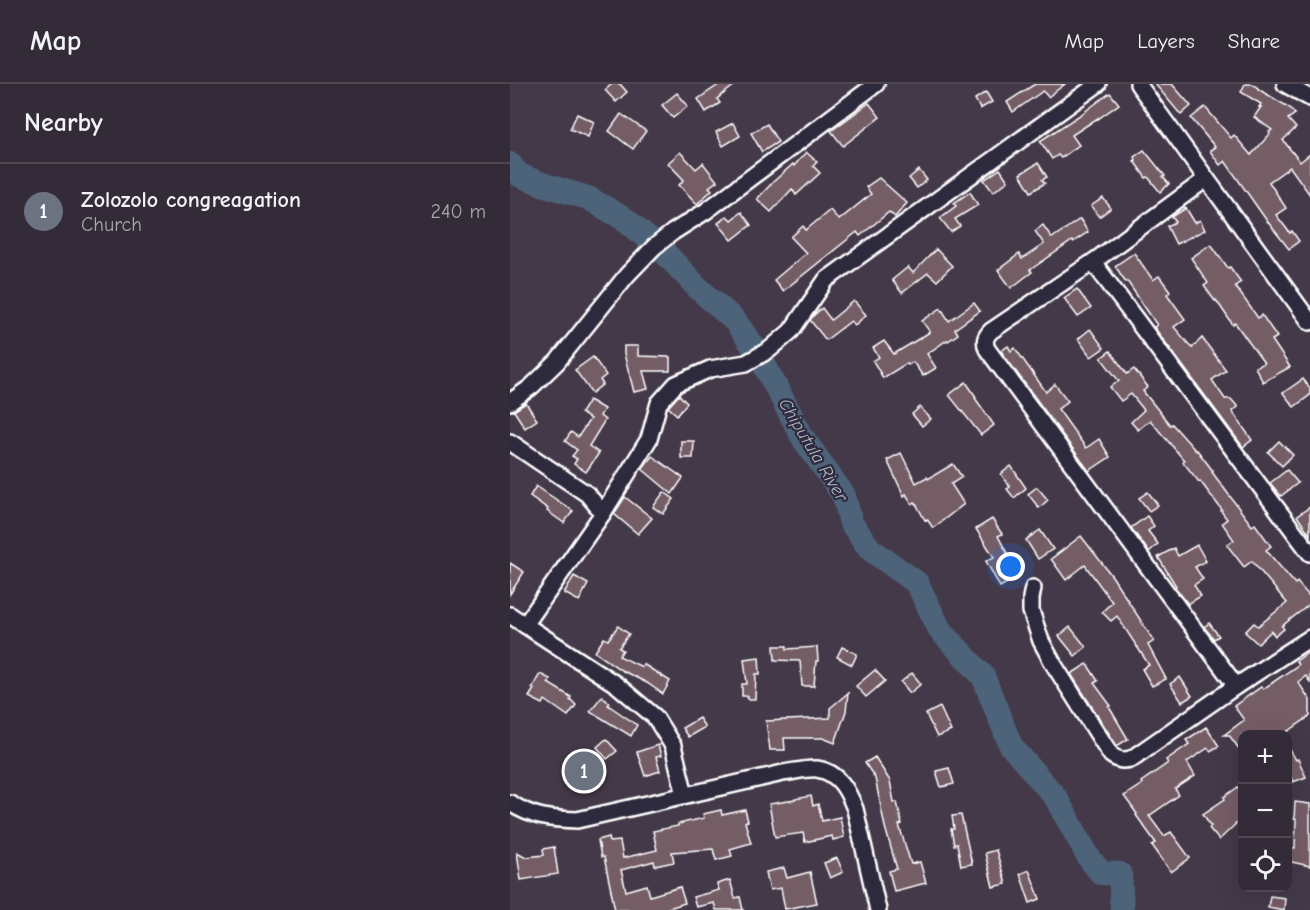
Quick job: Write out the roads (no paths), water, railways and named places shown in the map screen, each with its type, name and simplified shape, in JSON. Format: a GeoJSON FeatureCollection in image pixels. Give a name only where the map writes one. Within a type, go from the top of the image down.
{"type":"FeatureCollection","features":[{"type":"Feature","properties":{"kind":"street"},"geometry":{"type":"LineString","coordinates":[[510,402],[531,387],[557,362],[627,275],[654,247],[876,84]]}},
{"type":"Feature","properties":{"kind":"street"},"geometry":{"type":"LineString","coordinates":[[525,625],[603,513],[649,439],[659,403],[676,384],[710,369],[746,363],[769,350],[791,331],[826,280],[1098,84]]}},
{"type":"Feature","properties":{"kind":"street"},"geometry":{"type":"LineString","coordinates":[[1138,84],[1310,322]]}},
{"type":"Feature","properties":{"kind":"street"},"geometry":{"type":"LineString","coordinates":[[1285,84],[1310,98]]}},
{"type":"Feature","properties":{"kind":"street"},"geometry":{"type":"LineString","coordinates":[[1206,179],[1093,262],[991,331],[986,336],[985,344],[1236,686]]}},
{"type":"Feature","properties":{"kind":"street"},"geometry":{"type":"LineString","coordinates":[[1093,262],[1310,553]]}},
{"type":"Feature","properties":{"kind":"street"},"geometry":{"type":"LineString","coordinates":[[510,442],[587,494],[603,513]]}},
{"type":"Feature","properties":{"kind":"street"},"geometry":{"type":"LineString","coordinates":[[1033,588],[1031,611],[1041,641],[1111,754],[1117,759],[1131,759],[1310,638]]}},
{"type":"Feature","properties":{"kind":"street"},"geometry":{"type":"LineString","coordinates":[[510,615],[618,686],[655,717],[673,746],[685,795]]}},
{"type":"Feature","properties":{"kind":"street"},"geometry":{"type":"LineString","coordinates":[[510,803],[531,814],[547,818],[577,820],[783,773],[816,769],[829,773],[840,781],[849,794],[855,809],[878,910]]}},
{"type":"Feature","properties":{"kind":"waterway","name":"Chiputula River"},"geometry":{"type":"LineString","coordinates":[[510,164],[519,175],[588,198],[626,220],[665,253],[697,287],[735,321],[758,353],[803,438],[844,496],[851,523],[870,549],[917,583],[940,630],[983,676],[1011,746],[1056,798],[1089,858],[1101,873],[1120,874],[1122,910]]}},
{"type":"Feature","properties":{"kind":"place","name":"Zolozolo congreagation"},"geometry":{"type":"Point","coordinates":[584,771]}}]}
